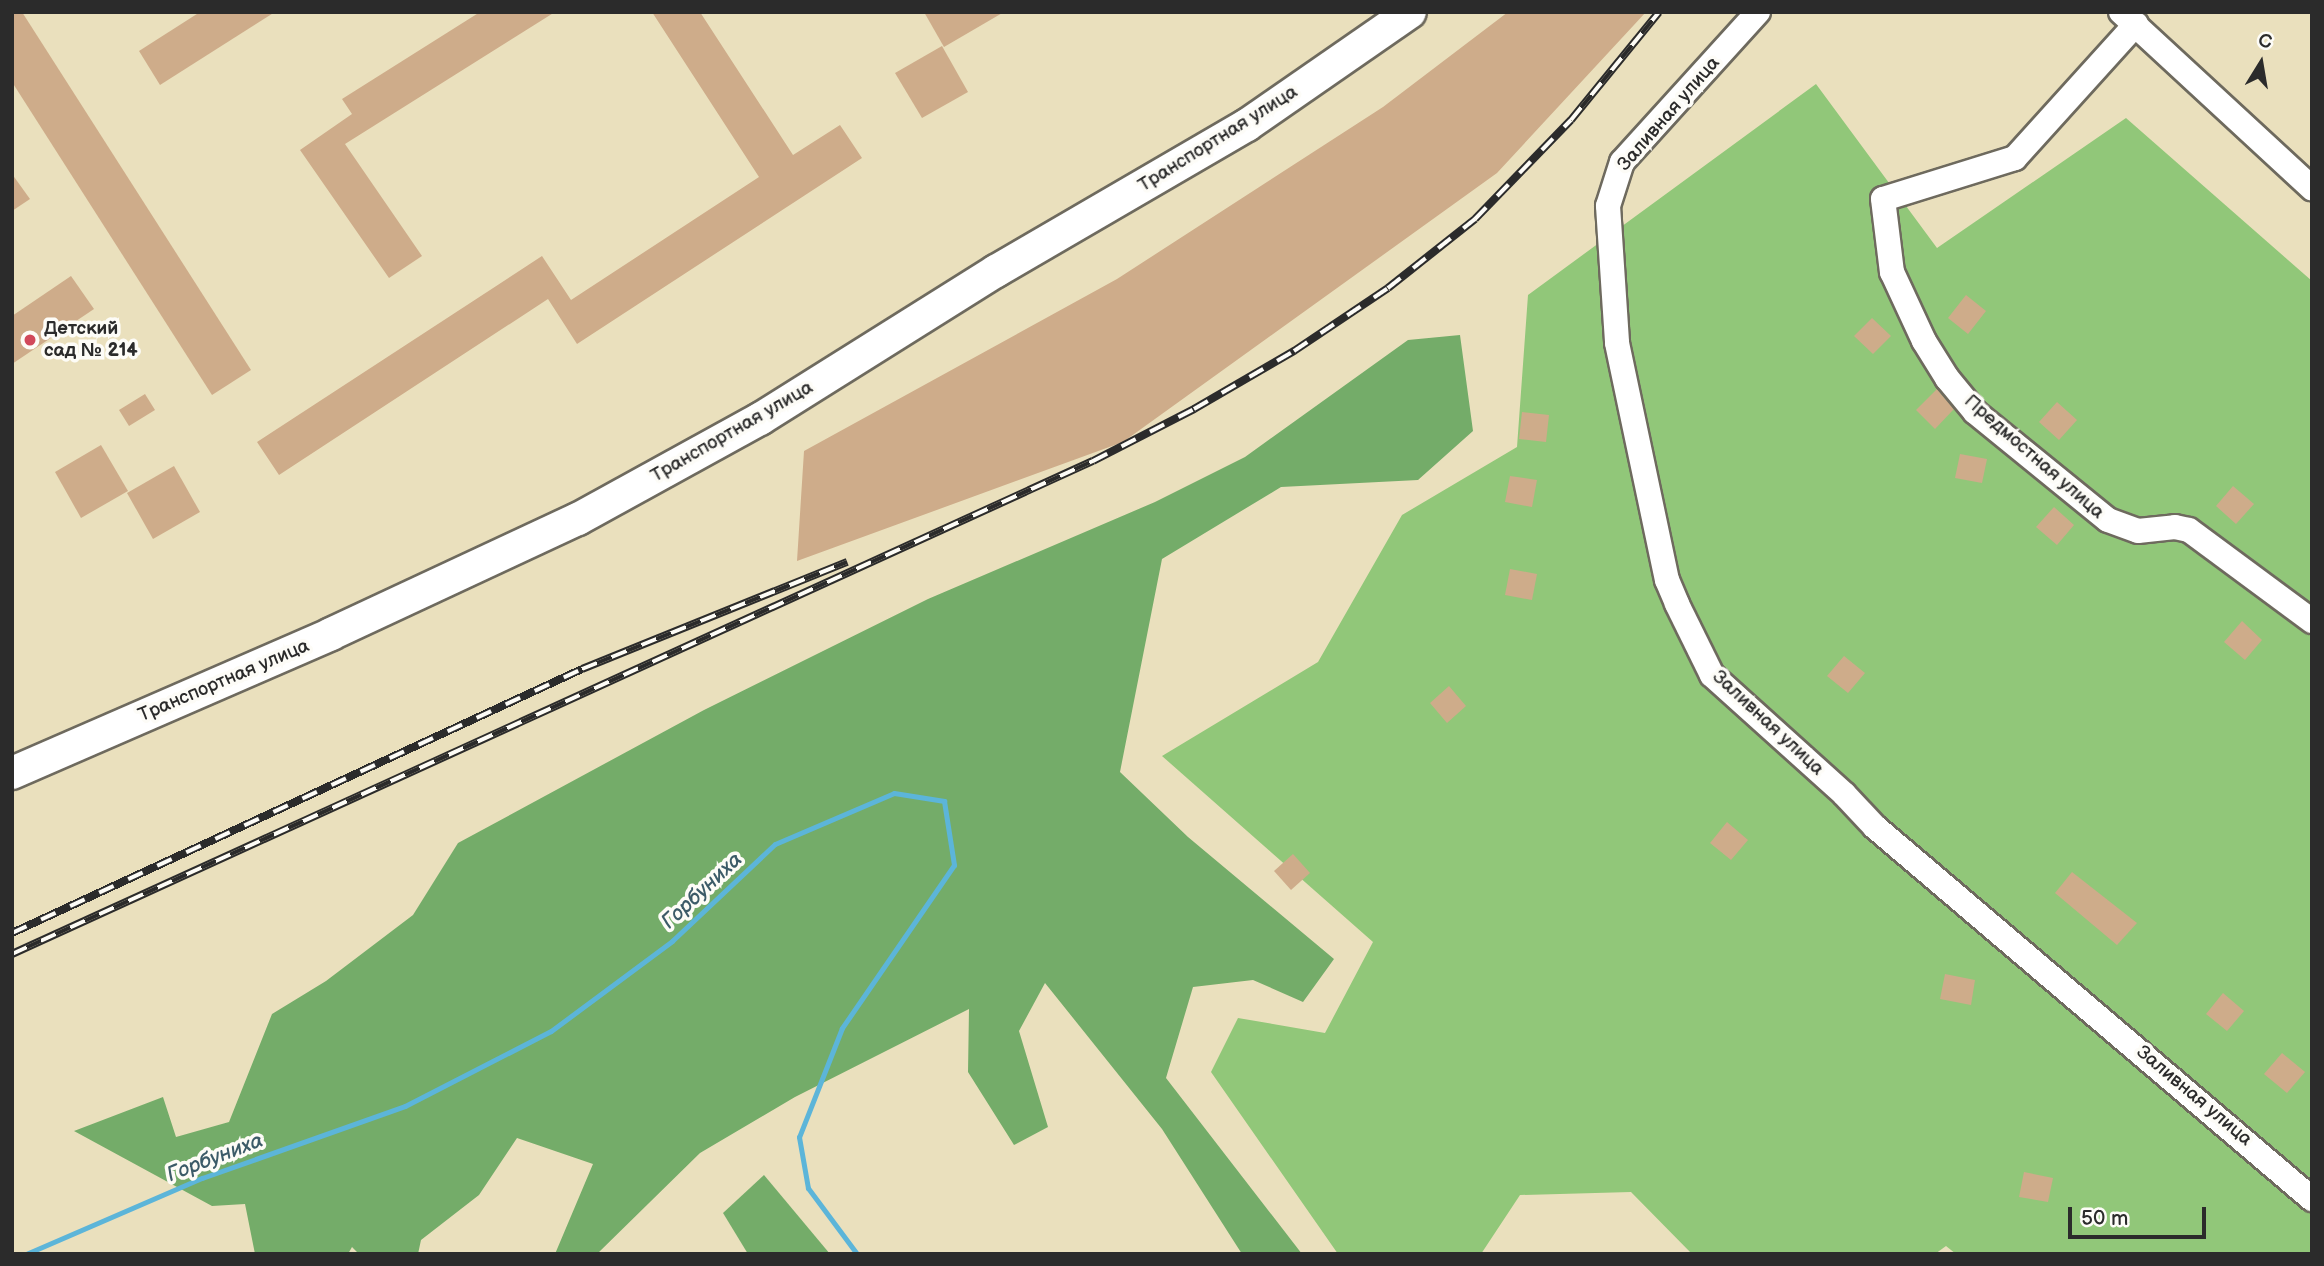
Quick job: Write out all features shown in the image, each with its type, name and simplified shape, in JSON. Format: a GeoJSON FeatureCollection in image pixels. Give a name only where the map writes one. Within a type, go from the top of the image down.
{"type":"FeatureCollection","features":[{"type":"Feature","properties":{"kind":"main road","name":"Транспортная улица"},"geometry":{"type":"LineString","coordinates":[[12,773],[331,635],[578,519],[760,419],[996,271],[1247,125],[1410,12]]}},
{"type":"Feature","properties":{"kind":"street","name":"Заливная улица"},"geometry":{"type":"LineString","coordinates":[[1758,12],[1622,162],[1608,206],[1617,343],[1667,580],[1677,604],[1712,675],[1875,827],[2312,1199]]}},
{"type":"Feature","properties":{"kind":"street","name":"Предмостная улица"},"geometry":{"type":"LineString","coordinates":[[2312,188],[2129,18],[2015,158],[1883,199],[1892,272],[1924,341],[1947,378],[1975,412],[2108,520],[2138,531],[2175,527],[2189,530],[2312,621]]}},
{"type":"Feature","properties":{"kind":"green space"},"geometry":{"type":"Polygon","coordinates":[[[1816,84],[1937,248],[2126,118],[2312,281],[2312,1254],[1956,1254],[1946,1246],[1935,1254],[1692,1254],[1631,1192],[1520,1195],[1481,1254],[1338,1254],[1211,1072],[1238,1018],[1325,1033],[1373,942],[1162,756],[1318,662],[1402,515],[1517,447],[1528,295],[1816,84]]]}},
{"type":"Feature","properties":{"kind":"green space"},"geometry":{"type":"Polygon","coordinates":[[[1460,335],[1473,431],[1418,480],[1281,487],[1162,559],[1120,772],[1188,837],[1334,959],[1303,1002],[1253,980],[1193,987],[1166,1078],[1302,1254],[1242,1254],[1162,1129],[1045,983],[1019,1031],[1048,1127],[1014,1145],[968,1072],[969,1009],[795,1097],[700,1153],[597,1254],[555,1254],[593,1164],[517,1138],[479,1195],[421,1240],[418,1254],[359,1254],[352,1247],[348,1254],[255,1254],[245,1204],[212,1206],[74,1131],[163,1097],[176,1137],[229,1122],[272,1014],[326,981],[413,915],[458,843],[704,710],[928,599],[1155,502],[1245,457],[1408,340],[1460,335]]]}},
{"type":"Feature","properties":{"kind":"green space"},"geometry":{"type":"Polygon","coordinates":[[[764,1175],[830,1254],[748,1254],[723,1213],[764,1175]]]}},
{"type":"Feature","properties":{"kind":"building"},"geometry":{"type":"Polygon","coordinates":[[[12,12],[22,12],[251,370],[212,395],[12,82],[12,12]]]}},
{"type":"Feature","properties":{"kind":"building"},"geometry":{"type":"Polygon","coordinates":[[[200,12],[275,12],[160,85],[139,51],[200,12]]]}},
{"type":"Feature","properties":{"kind":"building"},"geometry":{"type":"Polygon","coordinates":[[[480,12],[555,12],[345,144],[422,256],[389,278],[300,150],[352,114],[342,99],[480,12]]]}},
{"type":"Feature","properties":{"kind":"building"},"geometry":{"type":"Polygon","coordinates":[[[652,12],[700,12],[793,155],[840,125],[862,158],[577,344],[548,299],[279,475],[257,442],[542,256],[571,300],[759,177],[652,12]]]}},
{"type":"Feature","properties":{"kind":"building"},"geometry":{"type":"Polygon","coordinates":[[[924,12],[1004,12],[944,47],[924,12]]]}},
{"type":"Feature","properties":{"kind":"building"},"geometry":{"type":"Polygon","coordinates":[[[1508,12],[1646,12],[1497,173],[1123,442],[797,561],[804,451],[1117,279],[1383,107],[1508,12]]]}},
{"type":"Feature","properties":{"kind":"building"},"geometry":{"type":"Polygon","coordinates":[[[942,46],[968,92],[922,118],[895,73],[942,46]]]}},
{"type":"Feature","properties":{"kind":"building"},"geometry":{"type":"Polygon","coordinates":[[[12,174],[30,199],[12,211],[12,174]]]}},
{"type":"Feature","properties":{"kind":"building","name":"Детский сад № 214"},"geometry":{"type":"Polygon","coordinates":[[[71,276],[94,309],[12,364],[12,316],[71,276]]]}},
{"type":"Feature","properties":{"kind":"building"},"geometry":{"type":"Polygon","coordinates":[[[1966,295],[1986,311],[1968,334],[1948,318],[1966,295]]]}},
{"type":"Feature","properties":{"kind":"building"},"geometry":{"type":"Polygon","coordinates":[[[1872,318],[1891,336],[1873,354],[1854,336],[1872,318]]]}},
{"type":"Feature","properties":{"kind":"building"},"geometry":{"type":"Polygon","coordinates":[[[1937,389],[1954,409],[1935,429],[1916,410],[1937,389]]]}},
{"type":"Feature","properties":{"kind":"building"},"geometry":{"type":"Polygon","coordinates":[[[145,394],[155,410],[129,426],[119,410],[145,394]]]}},
{"type":"Feature","properties":{"kind":"building"},"geometry":{"type":"Polygon","coordinates":[[[2057,402],[2077,420],[2059,440],[2039,422],[2057,402]]]}},
{"type":"Feature","properties":{"kind":"building"},"geometry":{"type":"Polygon","coordinates":[[[1522,412],[1549,415],[1546,442],[1519,439],[1522,412]]]}},
{"type":"Feature","properties":{"kind":"building"},"geometry":{"type":"Polygon","coordinates":[[[101,445],[128,491],[81,518],[55,472],[101,445]]]}},
{"type":"Feature","properties":{"kind":"building"},"geometry":{"type":"Polygon","coordinates":[[[1960,454],[1987,459],[1982,483],[1955,478],[1960,454]]]}},
{"type":"Feature","properties":{"kind":"building"},"geometry":{"type":"Polygon","coordinates":[[[174,466],[200,512],[153,539],[127,493],[174,466]]]}},
{"type":"Feature","properties":{"kind":"building"},"geometry":{"type":"Polygon","coordinates":[[[1510,476],[1537,480],[1532,507],[1505,502],[1510,476]]]}},
{"type":"Feature","properties":{"kind":"building"},"geometry":{"type":"Polygon","coordinates":[[[2233,486],[2254,504],[2236,524],[2216,506],[2233,486]]]}},
{"type":"Feature","properties":{"kind":"building"},"geometry":{"type":"Polygon","coordinates":[[[2054,507],[2074,525],[2057,545],[2036,527],[2054,507]]]}},
{"type":"Feature","properties":{"kind":"building"},"geometry":{"type":"Polygon","coordinates":[[[1510,569],[1537,574],[1532,600],[1505,595],[1510,569]]]}},
{"type":"Feature","properties":{"kind":"building"},"geometry":{"type":"Polygon","coordinates":[[[2242,621],[2262,640],[2245,660],[2224,642],[2242,621]]]}},
{"type":"Feature","properties":{"kind":"building"},"geometry":{"type":"Polygon","coordinates":[[[1844,656],[1865,673],[1848,693],[1827,676],[1844,656]]]}},
{"type":"Feature","properties":{"kind":"building"},"geometry":{"type":"Polygon","coordinates":[[[1449,686],[1466,706],[1447,723],[1430,703],[1449,686]]]}},
{"type":"Feature","properties":{"kind":"building"},"geometry":{"type":"Polygon","coordinates":[[[1727,822],[1748,840],[1731,860],[1710,843],[1727,822]]]}},
{"type":"Feature","properties":{"kind":"building"},"geometry":{"type":"Polygon","coordinates":[[[1293,854],[1310,873],[1291,890],[1274,871],[1293,854]]]}},
{"type":"Feature","properties":{"kind":"building"},"geometry":{"type":"Polygon","coordinates":[[[2072,872],[2137,923],[2117,945],[2055,893],[2072,872]]]}},
{"type":"Feature","properties":{"kind":"building"},"geometry":{"type":"Polygon","coordinates":[[[1945,974],[1975,980],[1971,1005],[1940,999],[1945,974]]]}},
{"type":"Feature","properties":{"kind":"building"},"geometry":{"type":"Polygon","coordinates":[[[2223,993],[2244,1011],[2227,1031],[2206,1014],[2223,993]]]}},
{"type":"Feature","properties":{"kind":"building"},"geometry":{"type":"Polygon","coordinates":[[[2282,1053],[2305,1072],[2287,1093],[2264,1074],[2282,1053]]]}},
{"type":"Feature","properties":{"kind":"building"},"geometry":{"type":"Polygon","coordinates":[[[2024,1172],[2053,1178],[2048,1202],[2019,1197],[2024,1172]]]}},
{"type":"Feature","properties":{"kind":"waterway","name":"Горбуниха"},"geometry":{"type":"LineString","coordinates":[[26,1254],[202,1178],[405,1106],[551,1031],[672,941],[775,844],[894,793],[944,801],[954,865],[842,1028],[799,1137],[808,1188],[857,1254]]}},
{"type":"Feature","properties":{"kind":"railway"},"geometry":{"type":"LineString","coordinates":[[12,954],[1093,461],[1194,409],[1294,351],[1388,288],[1475,219],[1571,120],[1659,12]]}},
{"type":"Feature","properties":{"kind":"railway"},"geometry":{"type":"LineString","coordinates":[[12,933],[582,669],[847,562]]}},
{"type":"Feature","properties":{"kind":"place","name":"Детский сад № 214"},"geometry":{"type":"Point","coordinates":[30,340]}}]}
